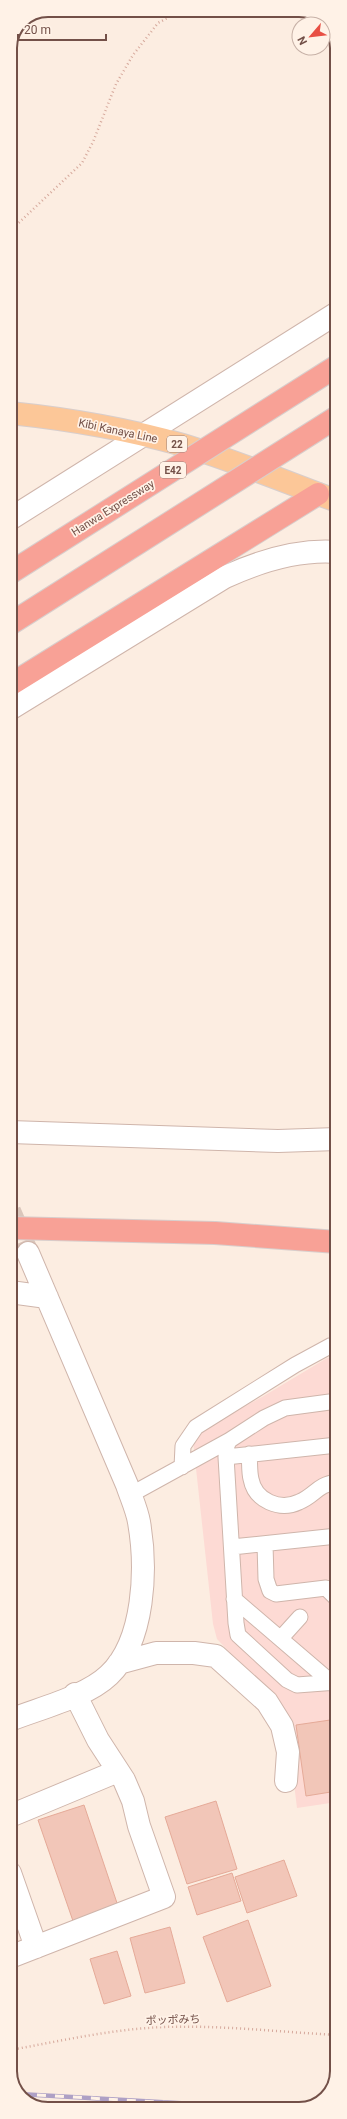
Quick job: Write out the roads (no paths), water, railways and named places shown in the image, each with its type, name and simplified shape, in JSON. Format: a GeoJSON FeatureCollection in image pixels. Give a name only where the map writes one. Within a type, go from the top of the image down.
{"type":"FeatureCollection","features":[{"type":"Feature","properties":{"kind":"highway","name":"Hanwa Expressway"},"geometry":{"type":"LineString","coordinates":[[17,569],[330,370]]}},
{"type":"Feature","properties":{"kind":"highway"},"geometry":{"type":"LineString","coordinates":[[17,620],[330,421]]}},
{"type":"Feature","properties":{"kind":"highway"},"geometry":{"type":"LineString","coordinates":[[19,679],[327,498]]}},
{"type":"Feature","properties":{"kind":"highway"},"geometry":{"type":"LineString","coordinates":[[17,1228],[215,1234],[330,1242]]}},
{"type":"Feature","properties":{"kind":"main road","name":"Kibi Kanaya Line"},"geometry":{"type":"LineString","coordinates":[[17,415],[54,418],[143,435],[220,457],[327,498]]}},
{"type":"Feature","properties":{"kind":"street"},"geometry":{"type":"LineString","coordinates":[[17,515],[330,317]]}},
{"type":"Feature","properties":{"kind":"street"},"geometry":{"type":"LineString","coordinates":[[17,705],[225,577],[244,568],[292,554],[318,550],[330,551]]}},
{"type":"Feature","properties":{"kind":"street"},"geometry":{"type":"LineString","coordinates":[[17,1132],[240,1140],[330,1140]]}},
{"type":"Feature","properties":{"kind":"street"},"geometry":{"type":"LineString","coordinates":[[17,1717],[91,1687],[109,1675],[126,1654],[134,1631],[142,1592],[142,1544],[139,1521],[130,1495],[28,1253]]}},
{"type":"Feature","properties":{"kind":"street"},"geometry":{"type":"LineString","coordinates":[[17,1293],[46,1296]]}},
{"type":"Feature","properties":{"kind":"street"},"geometry":{"type":"LineString","coordinates":[[118,1663],[156,1653],[194,1653],[216,1656],[267,1702],[282,1726],[288,1752],[286,1782]]}},
{"type":"Feature","properties":{"kind":"street"},"geometry":{"type":"LineString","coordinates":[[17,1954],[164,1897],[139,1826],[133,1801],[118,1771],[98,1740],[75,1694]]}},
{"type":"Feature","properties":{"kind":"street"},"geometry":{"type":"LineString","coordinates":[[17,1813],[118,1771]]}},
{"type":"Feature","properties":{"kind":"street"},"geometry":{"type":"LineString","coordinates":[[17,1893],[36,1946]]}},
{"type":"Feature","properties":{"kind":"lane"},"geometry":{"type":"LineString","coordinates":[[182,1467],[183,1446],[196,1427],[294,1365],[330,1346]]}},
{"type":"Feature","properties":{"kind":"lane"},"geometry":{"type":"LineString","coordinates":[[130,1495],[230,1440],[264,1418],[285,1408],[330,1402]]}},
{"type":"Feature","properties":{"kind":"lane"},"geometry":{"type":"LineString","coordinates":[[230,1440],[227,1445],[226,1457],[234,1599],[238,1635],[287,1680],[297,1685],[330,1682]]}},
{"type":"Feature","properties":{"kind":"lane"},"geometry":{"type":"LineString","coordinates":[[226,1457],[330,1446]]}},
{"type":"Feature","properties":{"kind":"lane"},"geometry":{"type":"LineString","coordinates":[[249,1454],[251,1480],[259,1496],[272,1504],[299,1503],[322,1485],[330,1483]]}},
{"type":"Feature","properties":{"kind":"lane"},"geometry":{"type":"LineString","coordinates":[[232,1547],[330,1537]]}},
{"type":"Feature","properties":{"kind":"lane"},"geometry":{"type":"LineString","coordinates":[[264,1544],[266,1579],[270,1591],[276,1594],[326,1588],[330,1592]]}},
{"type":"Feature","properties":{"kind":"lane"},"geometry":{"type":"LineString","coordinates":[[234,1599],[330,1679]]}},
{"type":"Feature","properties":{"kind":"lane"},"geometry":{"type":"LineString","coordinates":[[281,1638],[300,1617]]}},
{"type":"Feature","properties":{"kind":"tunnel"},"geometry":{"type":"LineString","coordinates":[[17,1227],[28,1253]]}},
{"type":"Feature","properties":{"kind":"railway"},"geometry":{"type":"LineString","coordinates":[[29,2095],[159,2102]]}}]}
